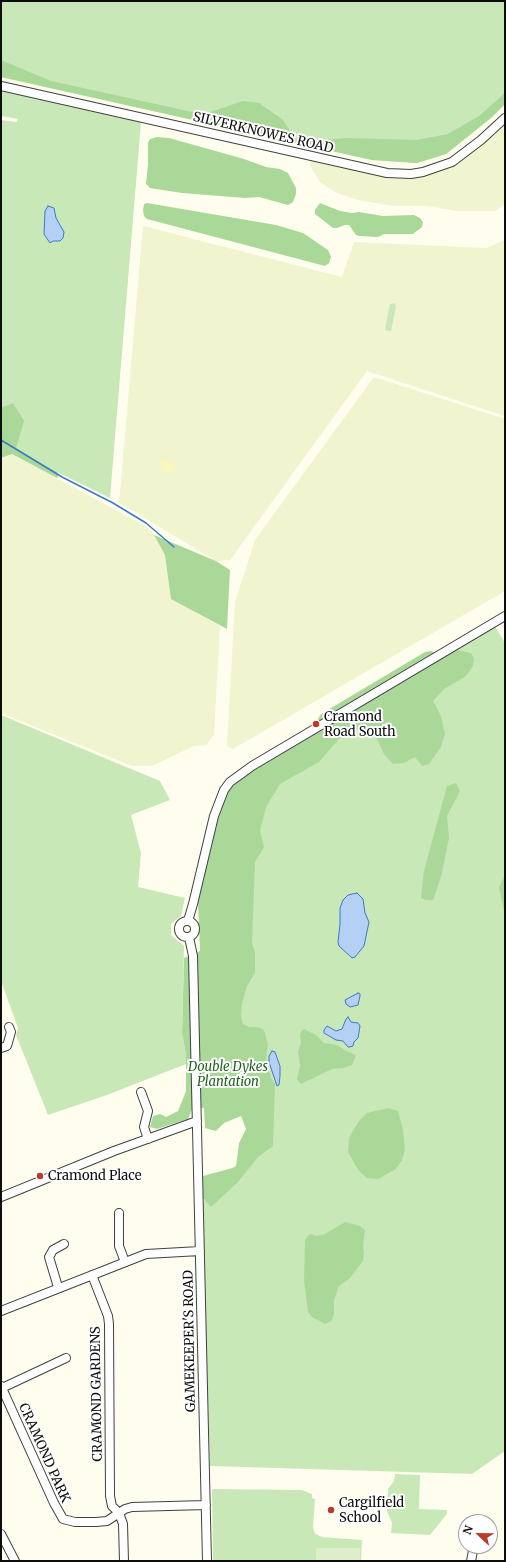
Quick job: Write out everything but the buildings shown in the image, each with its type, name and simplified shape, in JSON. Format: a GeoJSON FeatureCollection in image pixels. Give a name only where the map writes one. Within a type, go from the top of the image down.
{"type":"FeatureCollection","features":[{"type":"Feature","properties":{"kind":"street","name":"SILVERKNOWES ROAD"},"geometry":{"type":"LineString","coordinates":[[1,86],[387,173],[411,174],[423,172],[452,162],[481,140],[505,118]]}},
{"type":"Feature","properties":{"kind":"street"},"geometry":{"type":"LineString","coordinates":[[188,921],[214,816],[224,790],[230,782],[252,766],[505,616]]}},
{"type":"Feature","properties":{"kind":"street"},"geometry":{"type":"LineString","coordinates":[[188,921],[192,922],[195,929],[194,933],[189,937],[182,936],[178,931],[180,924],[188,921]]}},
{"type":"Feature","properties":{"kind":"street","name":"GAMEKEEPER'S ROAD"},"geometry":{"type":"LineString","coordinates":[[189,937],[193,956],[207,1561]]}},
{"type":"Feature","properties":{"kind":"street"},"geometry":{"type":"LineString","coordinates":[[1,1048],[7,1046],[11,1032],[9,1027]]}},
{"type":"Feature","properties":{"kind":"street"},"geometry":{"type":"LineString","coordinates":[[141,1092],[148,1111],[144,1126],[148,1139]]}},
{"type":"Feature","properties":{"kind":"street"},"geometry":{"type":"LineString","coordinates":[[1,1197],[197,1120]]}},
{"type":"Feature","properties":{"kind":"street"},"geometry":{"type":"LineString","coordinates":[[119,1213],[119,1246],[125,1262]]}},
{"type":"Feature","properties":{"kind":"street"},"geometry":{"type":"LineString","coordinates":[[58,1288],[48,1257],[53,1250],[64,1244]]}},
{"type":"Feature","properties":{"kind":"street"},"geometry":{"type":"LineString","coordinates":[[1,1310],[125,1262],[153,1253],[200,1251]]}},
{"type":"Feature","properties":{"kind":"street","name":"CRAMOND GARDENS"},"geometry":{"type":"LineString","coordinates":[[92,1275],[108,1316],[109,1324],[110,1496],[112,1506],[119,1513],[123,1524],[124,1561]]}},
{"type":"Feature","properties":{"kind":"street"},"geometry":{"type":"LineString","coordinates":[[1,1387],[66,1358]]}},
{"type":"Feature","properties":{"kind":"street","name":"CRAMOND PARK"},"geometry":{"type":"LineString","coordinates":[[1,1387],[60,1516],[69,1521],[96,1522],[107,1521],[125,1509],[132,1507],[206,1505]]}},
{"type":"Feature","properties":{"kind":"street"},"geometry":{"type":"LineString","coordinates":[[1,1534],[15,1561]]}},
{"type":"Feature","properties":{"kind":"green space"},"geometry":{"type":"Polygon","coordinates":[[[1,1],[505,1],[505,104],[491,118],[446,154],[417,163],[372,160],[1,77],[1,1]]]}},
{"type":"Feature","properties":{"kind":"green space"},"geometry":{"type":"Polygon","coordinates":[[[1,60],[51,81],[197,113],[210,112],[243,101],[259,103],[283,120],[295,139],[310,141],[348,138],[416,140],[448,134],[479,116],[505,93],[505,104],[491,118],[446,154],[417,163],[372,160],[1,77],[1,60]]]}},
{"type":"Feature","properties":{"kind":"green space"},"geometry":{"type":"Polygon","coordinates":[[[1,90],[141,122],[110,498],[57,472],[16,448],[13,403],[1,407],[1,120],[17,122],[18,119],[1,116],[1,90]]]}},
{"type":"Feature","properties":{"kind":"green space"},"geometry":{"type":"Polygon","coordinates":[[[505,123],[505,204],[495,211],[456,211],[428,206],[394,206],[357,200],[335,192],[320,182],[310,166],[310,160],[367,173],[390,176],[459,161],[481,146],[505,123]]]}},
{"type":"Feature","properties":{"kind":"green space"},"geometry":{"type":"Polygon","coordinates":[[[157,137],[169,138],[244,159],[266,167],[280,169],[288,173],[296,188],[296,194],[293,202],[288,205],[259,197],[245,198],[182,193],[150,188],[146,184],[148,143],[150,139],[157,137]]]}},
{"type":"Feature","properties":{"kind":"green space"},"geometry":{"type":"Polygon","coordinates":[[[147,203],[276,225],[303,233],[328,250],[331,257],[329,263],[325,266],[147,219],[144,216],[143,210],[144,204],[147,203]]]}},
{"type":"Feature","properties":{"kind":"green space"},"geometry":{"type":"Polygon","coordinates":[[[320,203],[340,211],[352,213],[359,212],[383,216],[414,215],[420,218],[423,222],[422,227],[413,234],[384,234],[378,237],[359,236],[356,235],[349,225],[333,228],[315,214],[315,210],[320,203]]]}},
{"type":"Feature","properties":{"kind":"green space"},"geometry":{"type":"Polygon","coordinates":[[[143,226],[342,277],[354,242],[486,248],[505,240],[505,416],[367,371],[230,560],[216,561],[118,502],[143,226]]]}},
{"type":"Feature","properties":{"kind":"green space"},"geometry":{"type":"Polygon","coordinates":[[[395,303],[396,307],[391,331],[385,330],[390,304],[395,303]]]}},
{"type":"Feature","properties":{"kind":"green space"},"geometry":{"type":"Polygon","coordinates":[[[374,377],[505,419],[505,591],[233,749],[227,746],[235,602],[255,540],[374,377]]]}},
{"type":"Feature","properties":{"kind":"green space"},"geometry":{"type":"Polygon","coordinates":[[[13,403],[24,421],[16,448],[57,472],[59,475],[57,478],[12,454],[1,458],[1,407],[13,403]]]}},
{"type":"Feature","properties":{"kind":"green space"},"geometry":{"type":"Polygon","coordinates":[[[12,454],[147,527],[154,535],[165,555],[172,599],[220,626],[214,735],[206,745],[194,746],[152,766],[132,766],[1,713],[1,458],[12,454]]]}},
{"type":"Feature","properties":{"kind":"green space"},"geometry":{"type":"Polygon","coordinates":[[[154,535],[216,561],[230,570],[227,629],[171,599],[165,555],[154,535]]]}},
{"type":"Feature","properties":{"kind":"green space"},"geometry":{"type":"Polygon","coordinates":[[[495,626],[505,643],[505,1451],[472,1474],[210,1466],[202,1203],[257,1141],[232,1031],[231,784],[495,626]]]}},
{"type":"Feature","properties":{"kind":"green space","name":"Double Dykes Plantation"},"geometry":{"type":"Polygon","coordinates":[[[456,650],[471,653],[474,658],[473,666],[466,676],[444,689],[433,701],[441,716],[445,734],[441,747],[429,764],[422,766],[415,757],[404,763],[393,764],[384,754],[377,739],[367,731],[354,730],[339,739],[319,762],[280,784],[266,807],[260,831],[264,847],[255,862],[252,943],[255,953],[255,973],[247,986],[242,1004],[241,1015],[243,1024],[249,1027],[258,1027],[264,1030],[268,1045],[266,1059],[271,1078],[275,1084],[273,1146],[258,1157],[238,1182],[211,1207],[203,1198],[203,1176],[236,1167],[239,1143],[246,1129],[241,1116],[224,1123],[216,1131],[205,1128],[204,1108],[193,1107],[188,1119],[157,1129],[150,1127],[153,1116],[160,1114],[166,1117],[178,1111],[186,1091],[186,1054],[182,1033],[184,958],[200,951],[198,902],[221,807],[231,784],[318,728],[318,719],[321,714],[425,652],[431,651],[448,655],[456,650]]]}},
{"type":"Feature","properties":{"kind":"green space"},"geometry":{"type":"Polygon","coordinates":[[[1,715],[160,781],[170,800],[131,815],[141,853],[138,887],[185,898],[181,916],[171,924],[171,935],[184,946],[182,1033],[186,1054],[186,1064],[107,1095],[48,1115],[16,1035],[18,1028],[1,981],[1,715]]]}},
{"type":"Feature","properties":{"kind":"green space"},"geometry":{"type":"Polygon","coordinates":[[[456,783],[460,791],[447,816],[449,838],[441,877],[433,900],[426,900],[421,898],[424,871],[447,786],[456,783]]]}},
{"type":"Feature","properties":{"kind":"green space"},"geometry":{"type":"Polygon","coordinates":[[[505,875],[505,916],[499,887],[505,875]]]}},
{"type":"Feature","properties":{"kind":"green space"},"geometry":{"type":"Polygon","coordinates":[[[304,1029],[316,1035],[324,1043],[337,1045],[356,1055],[352,1065],[332,1069],[301,1084],[297,1079],[300,1066],[298,1052],[301,1042],[301,1031],[304,1029]]]}},
{"type":"Feature","properties":{"kind":"green space"},"geometry":{"type":"Polygon","coordinates":[[[388,1108],[398,1111],[403,1130],[405,1150],[402,1160],[396,1169],[378,1179],[367,1178],[359,1171],[348,1152],[349,1138],[359,1121],[367,1113],[388,1108]]]}},
{"type":"Feature","properties":{"kind":"green space"},"geometry":{"type":"Polygon","coordinates":[[[345,1222],[360,1226],[365,1230],[363,1261],[350,1278],[339,1286],[334,1300],[334,1314],[332,1321],[325,1324],[312,1317],[308,1312],[304,1280],[305,1240],[310,1234],[317,1236],[325,1234],[345,1222]]]}},
{"type":"Feature","properties":{"kind":"green space"},"geometry":{"type":"Polygon","coordinates":[[[395,1474],[420,1475],[419,1509],[447,1510],[447,1514],[430,1535],[391,1533],[392,1523],[387,1511],[388,1489],[394,1481],[395,1474]]]}},
{"type":"Feature","properties":{"kind":"green space"},"geometry":{"type":"Polygon","coordinates":[[[212,1489],[302,1490],[312,1494],[312,1498],[315,1499],[313,1527],[315,1534],[322,1537],[362,1540],[361,1561],[213,1561],[212,1489]]]}},
{"type":"Feature","properties":{"kind":"green space"},"geometry":{"type":"Polygon","coordinates":[[[316,1548],[360,1548],[360,1561],[316,1561],[316,1548]]]}},
{"type":"Feature","properties":{"kind":"sand"},"geometry":{"type":"Polygon","coordinates":[[[159,460],[173,462],[175,470],[169,473],[163,470],[159,460]]]}},
{"type":"Feature","properties":{"kind":"water"},"geometry":{"type":"Polygon","coordinates":[[[48,206],[54,208],[56,218],[64,232],[63,238],[60,241],[53,241],[50,243],[44,234],[45,211],[48,206]]]}},
{"type":"Feature","properties":{"kind":"water"},"geometry":{"type":"Polygon","coordinates":[[[357,893],[363,899],[365,913],[369,922],[364,946],[355,957],[352,958],[339,946],[338,942],[340,908],[343,900],[348,895],[357,893]]]}},
{"type":"Feature","properties":{"kind":"water"},"geometry":{"type":"Polygon","coordinates":[[[358,993],[360,996],[358,1005],[350,1007],[346,1004],[345,1000],[358,993]]]}},
{"type":"Feature","properties":{"kind":"water"},"geometry":{"type":"Polygon","coordinates":[[[348,1017],[351,1022],[358,1023],[360,1026],[358,1038],[354,1042],[353,1046],[350,1047],[348,1047],[343,1041],[336,1040],[324,1033],[327,1026],[336,1031],[342,1029],[348,1017]]]}},
{"type":"Feature","properties":{"kind":"water"},"geometry":{"type":"Polygon","coordinates":[[[272,1051],[275,1052],[280,1066],[279,1085],[277,1086],[269,1062],[269,1056],[272,1051]]]}},
{"type":"Feature","properties":{"kind":"waterway"},"geometry":{"type":"LineString","coordinates":[[1,440],[62,477],[113,503],[146,523],[174,547]]}},
{"type":"Feature","properties":{"kind":"place","name":"Cramond Road South"},"geometry":{"type":"Point","coordinates":[316,724]}},
{"type":"Feature","properties":{"kind":"place","name":"Cramond Place"},"geometry":{"type":"Point","coordinates":[40,1176]}},
{"type":"Feature","properties":{"kind":"place","name":"Cargilfield School"},"geometry":{"type":"Point","coordinates":[331,1510]}}]}
